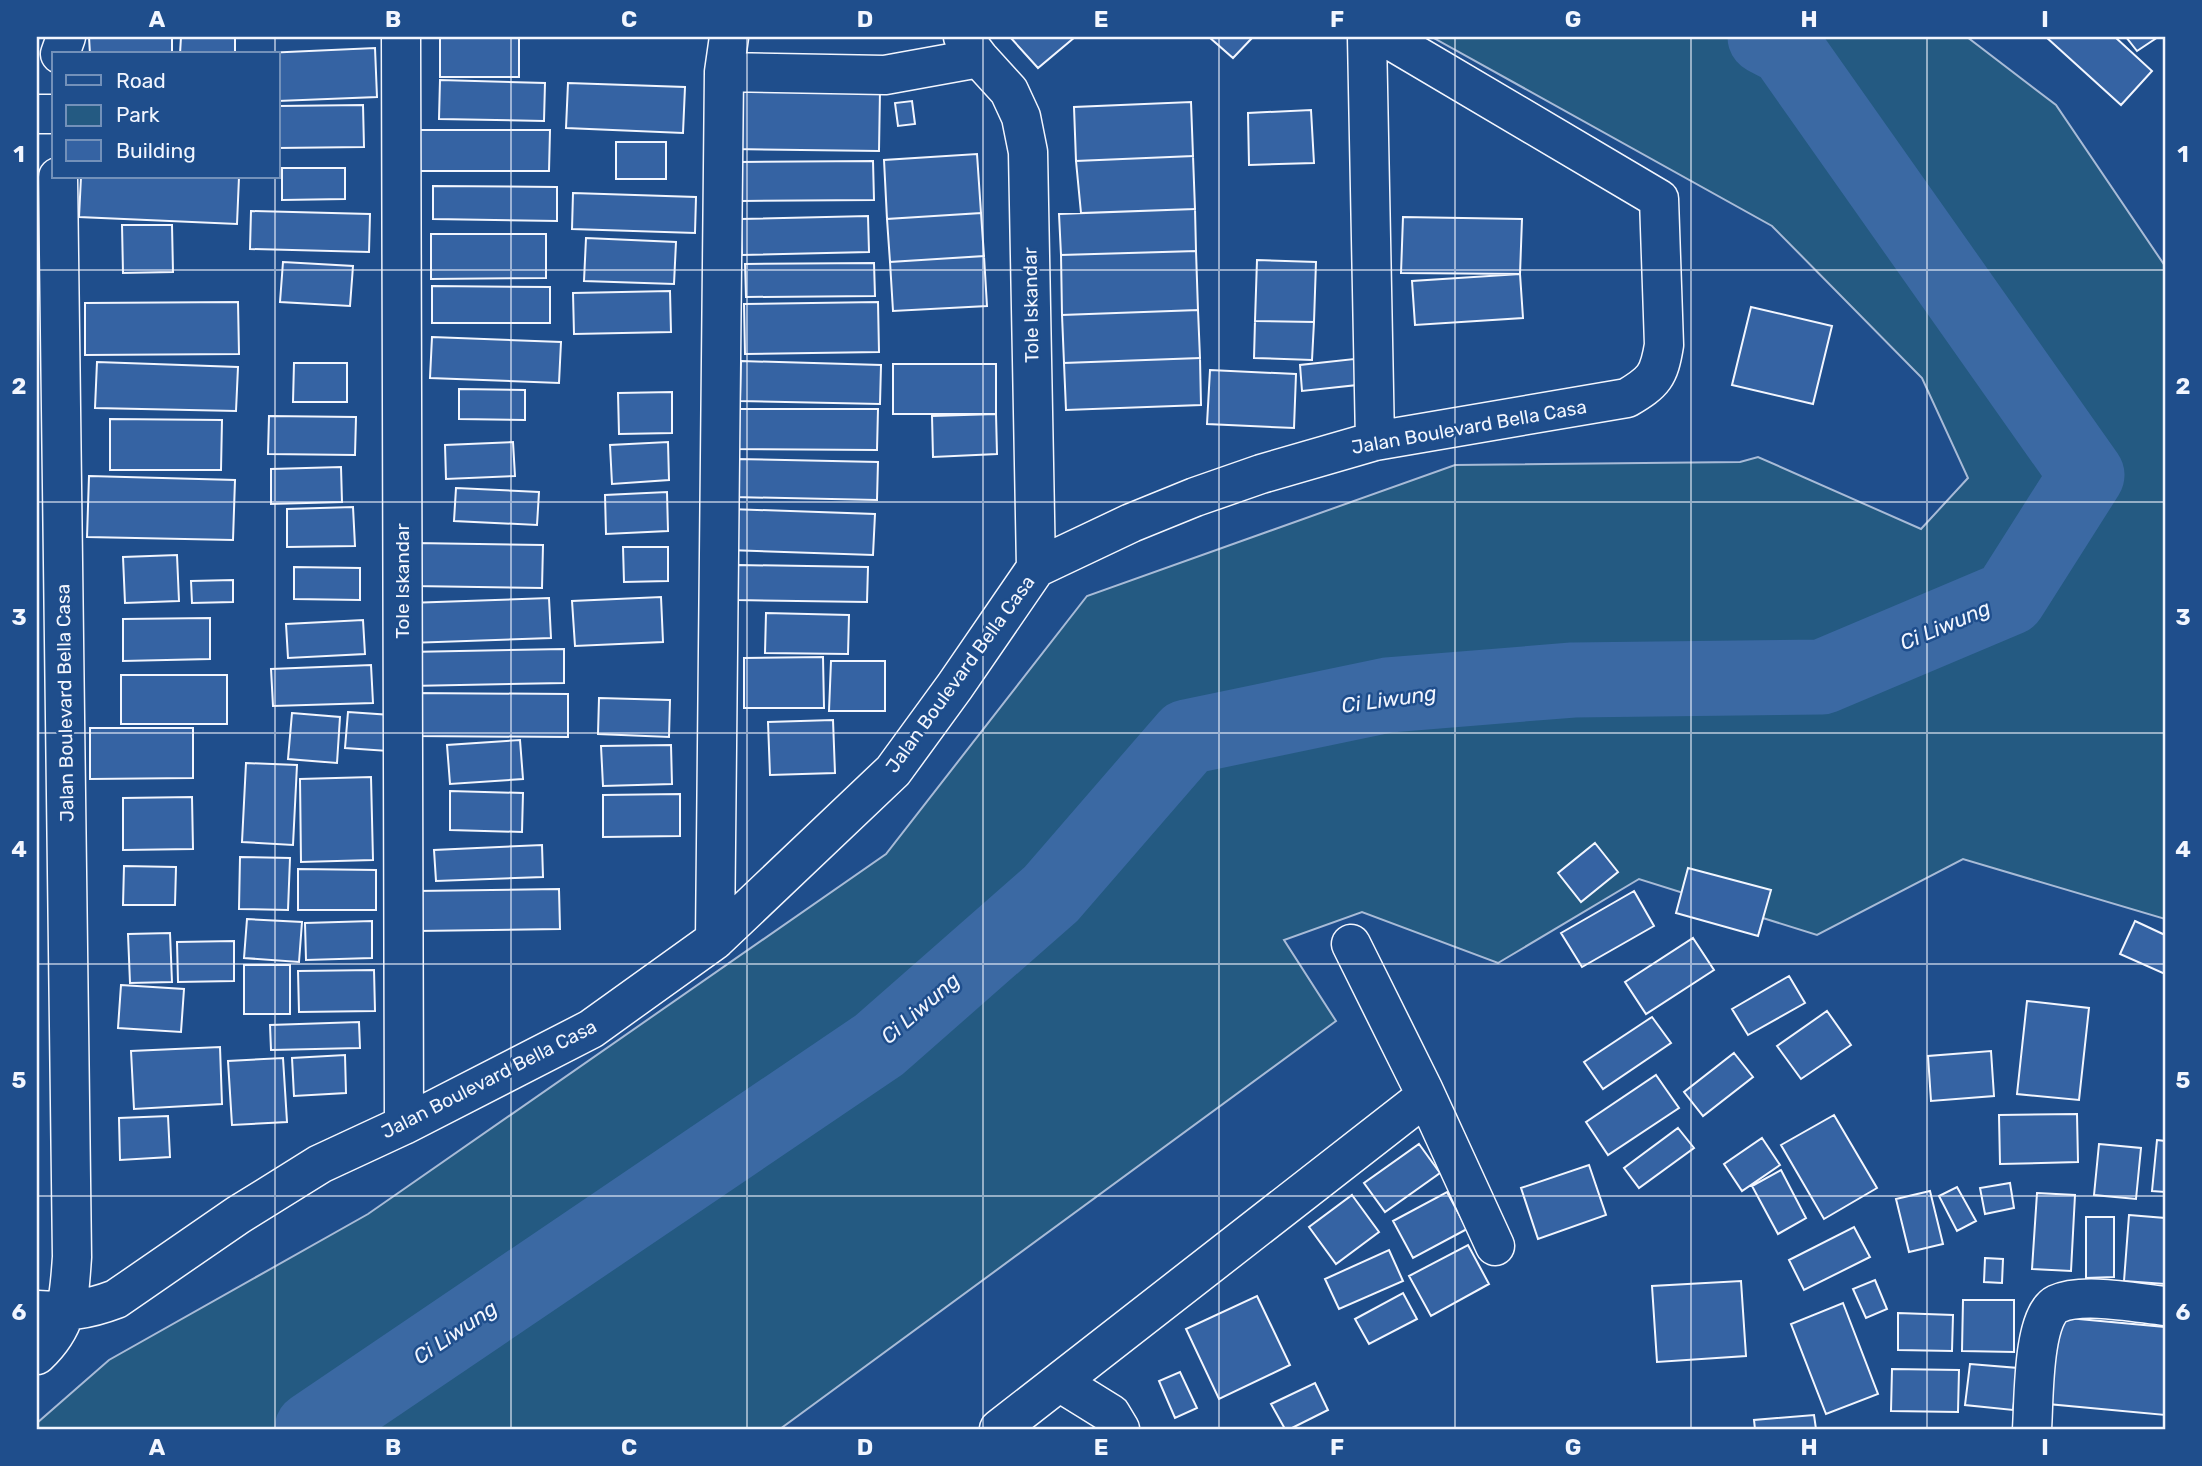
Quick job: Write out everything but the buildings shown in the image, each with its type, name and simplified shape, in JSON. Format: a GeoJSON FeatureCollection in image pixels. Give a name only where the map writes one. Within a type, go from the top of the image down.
{"type":"FeatureCollection","features":[{"type":"Feature","properties":{"kind":"street","name":"Tole Iskandar"},"geometry":{"type":"LineString","coordinates":[[401,37],[404,1125]]}},
{"type":"Feature","properties":{"kind":"street"},"geometry":{"type":"LineString","coordinates":[[1367,37],[1375,440]]}},
{"type":"Feature","properties":{"kind":"street","name":"Jalan Boulevard Bella Casa"},"geometry":{"type":"LineString","coordinates":[[52,1311],[93,1308],[116,1299],[238,1214],[320,1164],[404,1125],[592,1029],[715,940],[893,771],[956,686],[1036,568],[1131,523],[1261,474],[1375,440],[1627,398],[1654,380],[1664,345],[1659,199],[1385,37]]}},
{"type":"Feature","properties":{"kind":"street","name":"Tole Iskandar"},"geometry":{"type":"LineString","coordinates":[[715,940],[727,54],[885,75],[971,47],[1009,91],[1021,117],[1028,152],[1036,568]]}},
{"type":"Feature","properties":{"kind":"street","name":"Jalan Boulevard Bella Casa"},"geometry":{"type":"LineString","coordinates":[[37,1355],[45,1347],[52,1311],[72,1257],[58,178]]}},
{"type":"Feature","properties":{"kind":"street"},"geometry":{"type":"LineString","coordinates":[[1351,944],[1426,1096],[1495,1247]]}},
{"type":"Feature","properties":{"kind":"street"},"geometry":{"type":"LineString","coordinates":[[999,1429],[1426,1096]]}},
{"type":"Feature","properties":{"kind":"street"},"geometry":{"type":"LineString","coordinates":[[2032,1429],[2040,1333],[2049,1310],[2056,1304],[2080,1300],[2165,1306]]}},
{"type":"Feature","properties":{"kind":"street"},"geometry":{"type":"LineString","coordinates":[[1060,1383],[1111,1415],[1120,1429]]}},
{"type":"Feature","properties":{"kind":"green space"},"geometry":{"type":"Polygon","coordinates":[[[1432,37],[1967,37],[2056,105],[2165,266],[2165,919],[1963,859],[1817,935],[1639,879],[1498,963],[1362,912],[1284,940],[1336,1021],[780,1429],[37,1429],[37,1423],[109,1360],[368,1214],[886,854],[1087,596],[1455,465],[1740,462],[1758,457],[1921,529],[1968,478],[1922,378],[1772,226],[1432,37]]]}},
{"type":"Feature","properties":{"kind":"waterway","name":"Ci Liwung"},"geometry":{"type":"LineString","coordinates":[[312,1429],[879,1045],[1051,894],[1187,737],[1388,695],[1573,680],[1822,677],[2009,598],[2087,475],[1786,48],[1765,37]]}}]}
